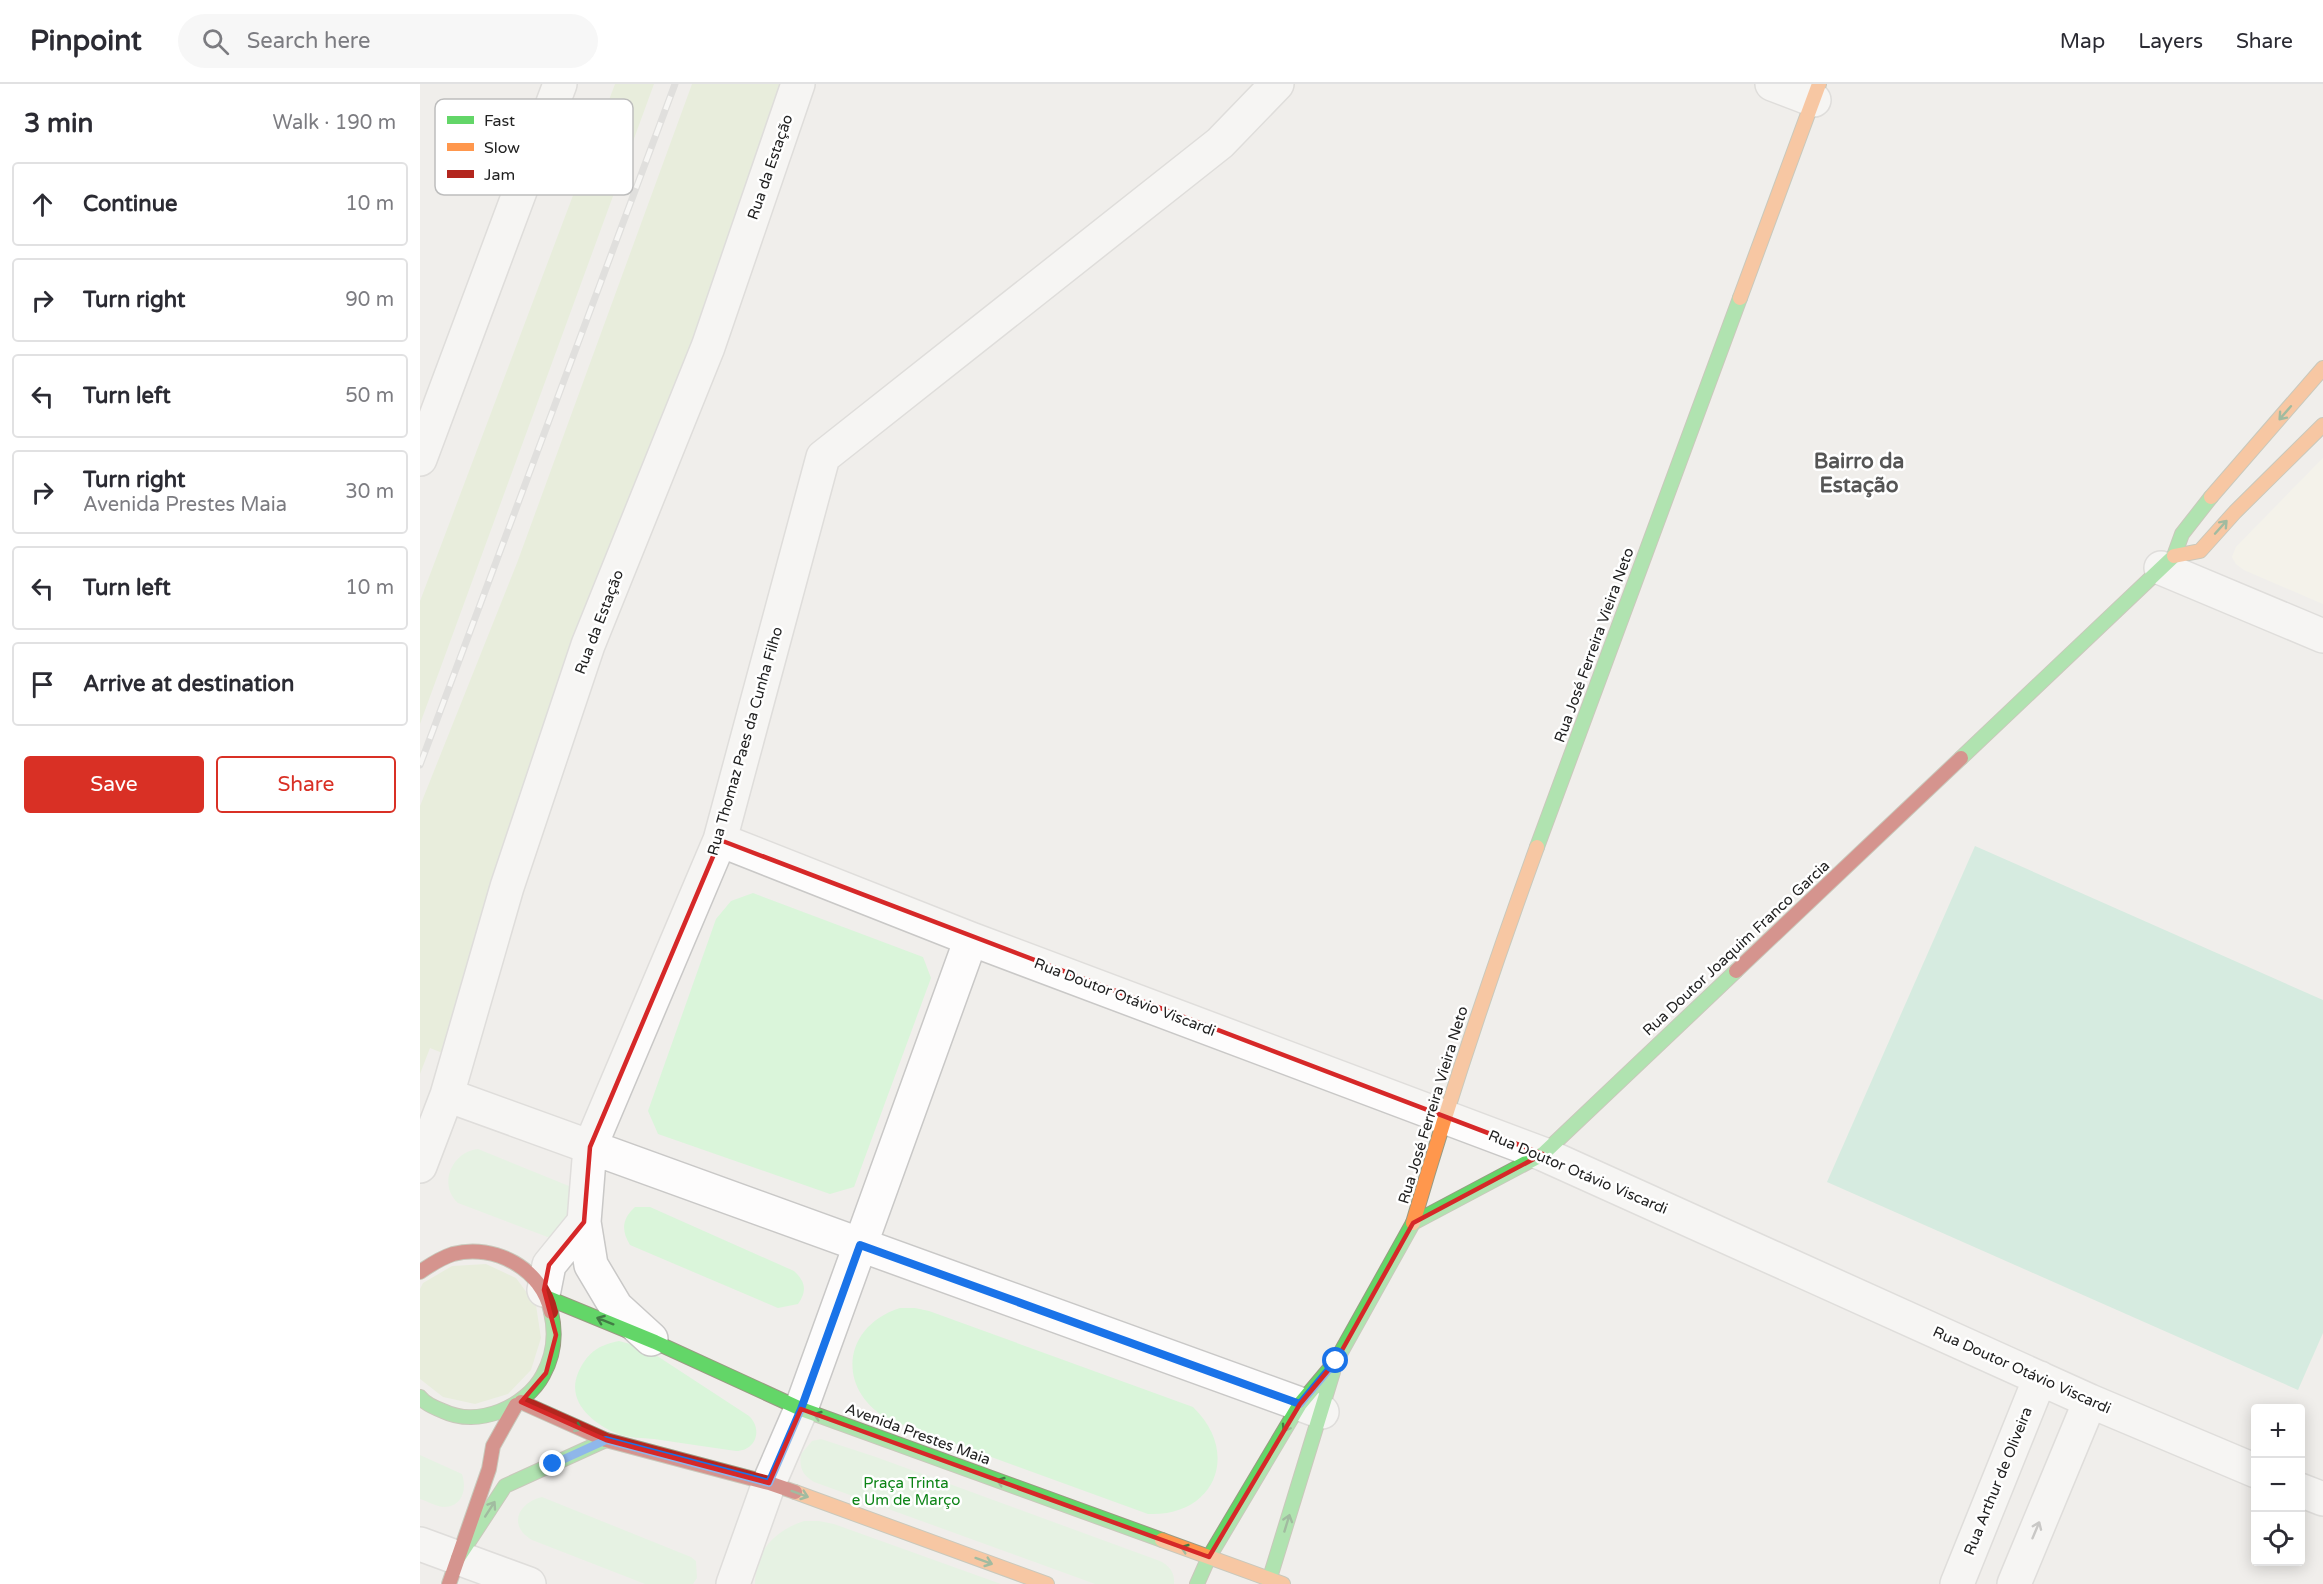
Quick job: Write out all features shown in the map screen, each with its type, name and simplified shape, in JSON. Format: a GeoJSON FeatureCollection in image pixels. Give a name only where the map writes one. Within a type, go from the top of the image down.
{"type":"FeatureCollection","features":[{"type":"Feature","properties":{"kind":"street"},"geometry":{"type":"LineString","coordinates":[[554,99],[560,84]]}},
{"type":"Feature","properties":{"kind":"street","name":"Rua da Estação"},"geometry":{"type":"LineString","coordinates":[[420,1166],[447,1095],[507,887],[588,645],[708,347],[798,84]]}},
{"type":"Feature","properties":{"kind":"street","name":"Rua Thomaz Paes da Cunha Filho"},"geometry":{"type":"LineString","coordinates":[[655,1342],[616,1307],[591,1265],[584,1222],[590,1147],[720,840],[823,457],[1220,143],[1277,84]]}},
{"type":"Feature","properties":{"kind":"street"},"geometry":{"type":"LineString","coordinates":[[1772,84],[1816,92]]}},
{"type":"Feature","properties":{"kind":"street","name":"Rua José Ferreira Vieira Neto"},"geometry":{"type":"LineString","coordinates":[[1413,1223],[1444,1118],[1509,924],[1816,92]]}},
{"type":"Feature","properties":{"kind":"street"},"geometry":{"type":"LineString","coordinates":[[420,459],[519,195]]}},
{"type":"Feature","properties":{"kind":"street","name":"Rua Doutor Joaquim Franco Garcia"},"geometry":{"type":"LineString","coordinates":[[1413,1223],[1543,1154],[2167,562],[2193,518],[2323,368]]}},
{"type":"Feature","properties":{"kind":"street","name":"Rua Doutor Joaquim Franco Garcia"},"geometry":{"type":"LineString","coordinates":[[2167,562],[2200,551],[2235,512],[2323,425]]}},
{"type":"Feature","properties":{"kind":"street"},"geometry":{"type":"LineString","coordinates":[[2167,562],[2323,636]]}},
{"type":"Feature","properties":{"kind":"street","name":"Rua Doutor Otávio Viscardi"},"geometry":{"type":"LineString","coordinates":[[720,840],[971,939],[1543,1154],[2090,1401],[2251,1469]]}},
{"type":"Feature","properties":{"kind":"street"},"geometry":{"type":"LineString","coordinates":[[733,1584],[769,1483],[801,1409],[971,939]]}},
{"type":"Feature","properties":{"kind":"street"},"geometry":{"type":"LineString","coordinates":[[447,1095],[1311,1408]]}},
{"type":"Feature","properties":{"kind":"street"},"geometry":{"type":"LineString","coordinates":[[454,1571],[489,1469],[493,1446],[518,1404],[546,1373],[556,1335],[543,1281],[584,1222]]}},
{"type":"Feature","properties":{"kind":"street"},"geometry":{"type":"LineString","coordinates":[[1197,1584],[1209,1557],[1311,1408],[1413,1223]]}},
{"type":"Feature","properties":{"kind":"street","name":"Avenida Prestes Maia"},"geometry":{"type":"LineString","coordinates":[[420,1272],[435,1259],[468,1251],[501,1255],[543,1281],[655,1342],[801,1409],[1274,1582]]}},
{"type":"Feature","properties":{"kind":"street"},"geometry":{"type":"LineString","coordinates":[[1274,1582],[1311,1408],[1336,1361]]}},
{"type":"Feature","properties":{"kind":"street","name":"Rua Arthur de Oliveira"},"geometry":{"type":"LineString","coordinates":[[1957,1584],[2040,1378]]}},
{"type":"Feature","properties":{"kind":"street"},"geometry":{"type":"LineString","coordinates":[[420,1397],[423,1401],[453,1415],[487,1416],[518,1404],[606,1440],[769,1483],[1047,1584]]}},
{"type":"Feature","properties":{"kind":"street"},"geometry":{"type":"LineString","coordinates":[[2014,1584],[2090,1401]]}},
{"type":"Feature","properties":{"kind":"street"},"geometry":{"type":"LineString","coordinates":[[487,1416],[493,1446]]}},
{"type":"Feature","properties":{"kind":"street"},"geometry":{"type":"LineString","coordinates":[[454,1571],[505,1486],[606,1440]]}},
{"type":"Feature","properties":{"kind":"street"},"geometry":{"type":"LineString","coordinates":[[2305,1492],[2323,1500]]}},
{"type":"Feature","properties":{"kind":"street"},"geometry":{"type":"LineString","coordinates":[[420,1544],[454,1571],[529,1584]]}},
{"type":"Feature","properties":{"kind":"highlighted area"},"geometry":{"type":"Polygon","coordinates":[[[720,840],[1543,1154],[1413,1223],[1336,1361],[1300,1404],[1209,1557],[801,1409],[769,1483],[606,1440],[521,1402],[546,1373],[556,1335],[544,1290],[549,1265],[584,1222],[590,1147],[720,840]]]}},
{"type":"Feature","properties":{"kind":"shaded area"},"geometry":{"type":"Polygon","coordinates":[[[2323,458],[2323,604],[2244,570],[2236,564],[2232,557],[2236,547],[2323,458]]]}},
{"type":"Feature","properties":{"kind":"green space"},"geometry":{"type":"Polygon","coordinates":[[[615,84],[654,84],[633,141],[633,99],[609,99],[615,84]]]}},
{"type":"Feature","properties":{"kind":"green space"},"geometry":{"type":"Polygon","coordinates":[[[692,84],[784,84],[445,1054],[430,1048],[420,1074],[420,806],[517,563],[692,84]]]}},
{"type":"Feature","properties":{"kind":"green space"},"geometry":{"type":"Polygon","coordinates":[[[573,195],[613,195],[420,724],[420,601],[573,195]]]}},
{"type":"Feature","properties":{"kind":"green space"},"geometry":{"type":"Polygon","coordinates":[[[1975,846],[2323,1000],[2323,1333],[2298,1390],[1827,1182],[1975,846]]]}},
{"type":"Feature","properties":{"kind":"green space"},"geometry":{"type":"Polygon","coordinates":[[[753,893],[923,957],[931,978],[854,1187],[830,1194],[658,1134],[648,1111],[716,919],[731,901],[753,893]]]}},
{"type":"Feature","properties":{"kind":"green space"},"geometry":{"type":"Polygon","coordinates":[[[478,1149],[569,1186],[571,1209],[565,1221],[550,1238],[458,1203],[449,1187],[451,1170],[461,1156],[478,1149]]]}},
{"type":"Feature","properties":{"kind":"green space"},"geometry":{"type":"Polygon","coordinates":[[[635,1207],[650,1207],[794,1271],[804,1287],[801,1299],[798,1304],[778,1308],[630,1245],[624,1225],[627,1216],[635,1207]]]}},
{"type":"Feature","properties":{"kind":"green space"},"geometry":{"type":"Polygon","coordinates":[[[486,1264],[516,1278],[536,1305],[541,1338],[531,1370],[508,1394],[475,1404],[443,1397],[420,1379],[420,1289],[423,1283],[452,1266],[486,1264]]]}},
{"type":"Feature","properties":{"kind":"green space"},"geometry":{"type":"Polygon","coordinates":[[[900,1308],[929,1311],[1193,1407],[1208,1425],[1216,1444],[1218,1462],[1214,1479],[1204,1494],[1190,1505],[1171,1512],[1148,1514],[890,1420],[873,1408],[860,1393],[854,1377],[853,1360],[857,1344],[866,1329],[880,1317],[900,1308]]]}},
{"type":"Feature","properties":{"kind":"green space"},"geometry":{"type":"Polygon","coordinates":[[[619,1341],[645,1348],[749,1416],[756,1427],[753,1443],[743,1450],[736,1451],[626,1436],[609,1430],[591,1418],[584,1411],[576,1393],[575,1384],[578,1373],[585,1360],[594,1351],[619,1341]]]}},
{"type":"Feature","properties":{"kind":"green space","name":"Praça Trinta e Um de Março"},"geometry":{"type":"Polygon","coordinates":[[[821,1439],[1160,1561],[1171,1570],[1174,1584],[1095,1584],[814,1482],[802,1470],[801,1454],[812,1441],[821,1439]]]}},
{"type":"Feature","properties":{"kind":"green space"},"geometry":{"type":"Polygon","coordinates":[[[420,1455],[462,1474],[464,1491],[456,1504],[441,1507],[420,1499],[420,1455]]]}},
{"type":"Feature","properties":{"kind":"green space"},"geometry":{"type":"Polygon","coordinates":[[[542,1497],[691,1557],[696,1561],[697,1578],[693,1584],[645,1584],[532,1540],[520,1528],[519,1516],[527,1504],[542,1497]]]}},
{"type":"Feature","properties":{"kind":"green space"},"geometry":{"type":"Polygon","coordinates":[[[804,1521],[834,1524],[1001,1584],[755,1584],[758,1562],[768,1544],[784,1530],[804,1521]]]}},
{"type":"Feature","properties":{"kind":"railway"},"geometry":{"type":"LineString","coordinates":[[420,765],[675,84]]}},
{"type":"Feature","properties":{"kind":"traffic: fast"},"geometry":{"type":"LineString","coordinates":[[1537,847],[1740,298]]}},
{"type":"Feature","properties":{"kind":"traffic: fast"},"geometry":{"type":"LineString","coordinates":[[1961,758],[2174,556],[2182,534],[2211,497]]}},
{"type":"Feature","properties":{"kind":"traffic: fast"},"geometry":{"type":"LineString","coordinates":[[1197,1584],[1209,1557],[1300,1404],[1336,1361],[1413,1223],[1543,1154],[1736,971]]}},
{"type":"Feature","properties":{"kind":"traffic: fast"},"geometry":{"type":"LineString","coordinates":[[548,1298],[655,1342],[801,1409],[1162,1540]]}},
{"type":"Feature","properties":{"kind":"traffic: fast"},"geometry":{"type":"LineString","coordinates":[[420,1397],[427,1404],[457,1416],[486,1416],[513,1405],[535,1386],[550,1360],[553,1344],[551,1312]]}},
{"type":"Feature","properties":{"kind":"traffic: fast"},"geometry":{"type":"LineString","coordinates":[[1268,1584],[1333,1372]]}},
{"type":"Feature","properties":{"kind":"traffic: fast"},"geometry":{"type":"LineString","coordinates":[[458,1558],[505,1486],[606,1440]]}},
{"type":"Feature","properties":{"kind":"traffic: slow"},"geometry":{"type":"LineString","coordinates":[[1740,298],[1819,84]]}},
{"type":"Feature","properties":{"kind":"traffic: slow"},"geometry":{"type":"LineString","coordinates":[[2211,497],[2323,368]]}},
{"type":"Feature","properties":{"kind":"traffic: slow"},"geometry":{"type":"LineString","coordinates":[[2174,556],[2200,551],[2235,512],[2323,425]]}},
{"type":"Feature","properties":{"kind":"traffic: slow"},"geometry":{"type":"LineString","coordinates":[[1413,1223],[1472,1034],[1537,847]]}},
{"type":"Feature","properties":{"kind":"traffic: slow"},"geometry":{"type":"LineString","coordinates":[[795,1492],[1047,1584]]}},
{"type":"Feature","properties":{"kind":"traffic: slow"},"geometry":{"type":"LineString","coordinates":[[1162,1540],[1283,1584]]}},
{"type":"Feature","properties":{"kind":"traffic: jam"},"geometry":{"type":"LineString","coordinates":[[1736,971],[1961,758]]}},
{"type":"Feature","properties":{"kind":"traffic: jam"},"geometry":{"type":"LineString","coordinates":[[420,1272],[453,1254],[485,1252],[500,1256],[527,1272],[538,1283],[551,1312]]}},
{"type":"Feature","properties":{"kind":"traffic: jam"},"geometry":{"type":"LineString","coordinates":[[521,1402],[606,1440],[795,1492]]}},
{"type":"Feature","properties":{"kind":"traffic: jam"},"geometry":{"type":"LineString","coordinates":[[449,1584],[489,1469],[493,1446],[516,1405]]}},
{"type":"Feature","properties":{"kind":"district","name":"Bairro da Estação"},"geometry":{"type":"Point","coordinates":[1859,473]}},
{"type":"Feature","properties":{"kind":"route"},"geometry":{"type":"LineString","coordinates":[[553,1464],[606,1440],[769,1483],[801,1409],[860,1245],[1300,1404],[1336,1361]]}}]}
